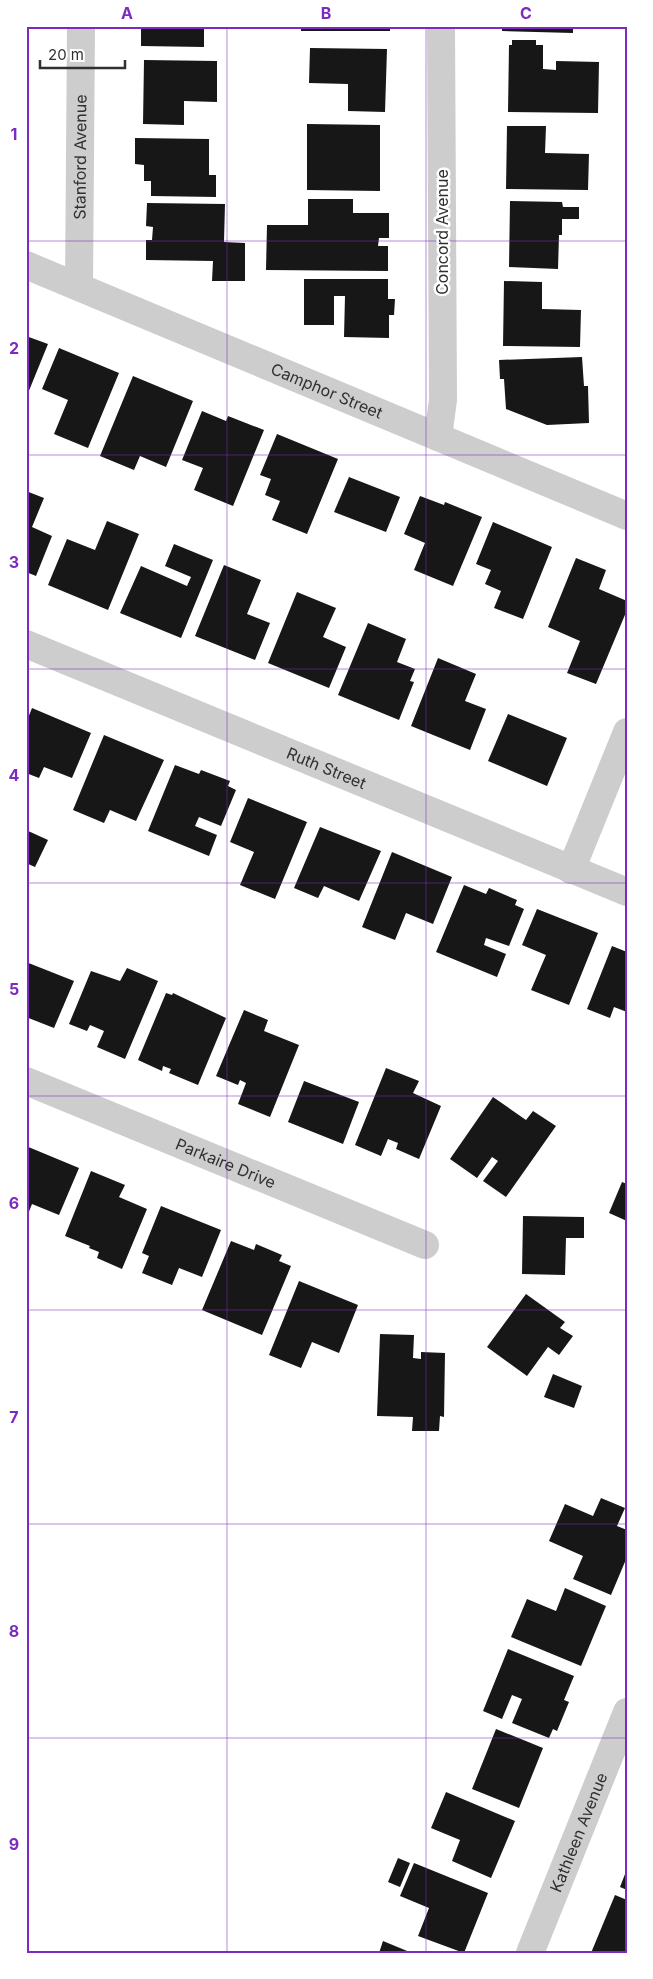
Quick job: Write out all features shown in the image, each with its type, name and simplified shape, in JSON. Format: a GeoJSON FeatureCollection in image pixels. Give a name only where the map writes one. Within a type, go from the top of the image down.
{"type":"FeatureCollection","features":[{"type":"Feature","properties":{"kind":"street","name":"Stanford Avenue"},"geometry":{"type":"LineString","coordinates":[[79,287],[81,26]]}},
{"type":"Feature","properties":{"kind":"street","name":"Concord Avenue"},"geometry":{"type":"LineString","coordinates":[[438,437],[443,400],[441,26]]}},
{"type":"Feature","properties":{"kind":"street","name":"Camphor Street"},"geometry":{"type":"LineString","coordinates":[[26,265],[627,516]]}},
{"type":"Feature","properties":{"kind":"street","name":"Ruth Street"},"geometry":{"type":"LineString","coordinates":[[26,644],[627,892]]}},
{"type":"Feature","properties":{"kind":"street"},"geometry":{"type":"LineString","coordinates":[[571,870],[627,732]]}},
{"type":"Feature","properties":{"kind":"street","name":"Parkaire Drive"},"geometry":{"type":"LineString","coordinates":[[26,1081],[426,1245]]}},
{"type":"Feature","properties":{"kind":"street","name":"Kathleen Avenue"},"geometry":{"type":"LineString","coordinates":[[530,1953],[627,1712]]}},
{"type":"Feature","properties":{"kind":"building"},"geometry":{"type":"Polygon","coordinates":[[[141,26],[204,26],[204,47],[141,46],[141,26]]]}},
{"type":"Feature","properties":{"kind":"building"},"geometry":{"type":"Polygon","coordinates":[[[301,26],[390,26],[390,31],[301,31],[301,26]]]}},
{"type":"Feature","properties":{"kind":"building"},"geometry":{"type":"Polygon","coordinates":[[[502,26],[573,26],[573,33],[502,31],[502,26]]]}},
{"type":"Feature","properties":{"kind":"building"},"geometry":{"type":"Polygon","coordinates":[[[512,40],[536,40],[536,45],[543,45],[543,69],[556,70],[556,61],[599,62],[598,113],[508,112],[509,45],[512,45],[512,40]]]}},
{"type":"Feature","properties":{"kind":"building"},"geometry":{"type":"Polygon","coordinates":[[[310,48],[387,49],[385,112],[348,111],[348,84],[309,83],[310,48]]]}},
{"type":"Feature","properties":{"kind":"building"},"geometry":{"type":"Polygon","coordinates":[[[144,60],[217,61],[217,102],[184,101],[184,125],[143,124],[144,60]]]}},
{"type":"Feature","properties":{"kind":"building"},"geometry":{"type":"Polygon","coordinates":[[[307,124],[380,125],[380,191],[307,190],[307,124]]]}},
{"type":"Feature","properties":{"kind":"building"},"geometry":{"type":"Polygon","coordinates":[[[507,126],[546,126],[545,153],[589,154],[588,190],[506,189],[507,126]]]}},
{"type":"Feature","properties":{"kind":"building"},"geometry":{"type":"Polygon","coordinates":[[[135,138],[209,139],[209,175],[216,175],[216,197],[151,196],[151,181],[144,181],[144,165],[135,164],[135,138]]]}},
{"type":"Feature","properties":{"kind":"building"},"geometry":{"type":"Polygon","coordinates":[[[308,199],[353,199],[353,213],[389,213],[389,238],[379,238],[378,246],[388,246],[388,271],[266,270],[267,225],[308,225],[308,199]]]}},
{"type":"Feature","properties":{"kind":"building"},"geometry":{"type":"Polygon","coordinates":[[[510,201],[562,202],[563,207],[579,207],[579,219],[562,219],[562,235],[559,235],[558,269],[509,267],[510,201]]]}},
{"type":"Feature","properties":{"kind":"building"},"geometry":{"type":"Polygon","coordinates":[[[147,203],[225,204],[224,242],[245,243],[245,281],[212,281],[213,261],[146,260],[146,240],[152,240],[153,227],[146,226],[147,203]]]}},
{"type":"Feature","properties":{"kind":"building"},"geometry":{"type":"Polygon","coordinates":[[[304,279],[388,279],[388,299],[395,299],[394,315],[389,315],[389,338],[344,337],[345,296],[334,296],[334,325],[304,325],[304,279]]]}},
{"type":"Feature","properties":{"kind":"building"},"geometry":{"type":"Polygon","coordinates":[[[504,281],[542,282],[542,309],[581,310],[580,347],[503,346],[504,281]]]}},
{"type":"Feature","properties":{"kind":"building"},"geometry":{"type":"Polygon","coordinates":[[[26,336],[48,344],[26,398],[26,336]]]}},
{"type":"Feature","properties":{"kind":"building"},"geometry":{"type":"Polygon","coordinates":[[[59,348],[119,373],[88,448],[54,434],[68,400],[42,389],[59,348]]]}},
{"type":"Feature","properties":{"kind":"building"},"geometry":{"type":"Polygon","coordinates":[[[582,357],[584,386],[588,386],[589,423],[547,425],[506,409],[504,379],[500,379],[499,360],[582,357]]]}},
{"type":"Feature","properties":{"kind":"building"},"geometry":{"type":"Polygon","coordinates":[[[133,376],[193,401],[166,467],[140,456],[134,470],[100,456],[133,376]]]}},
{"type":"Feature","properties":{"kind":"building"},"geometry":{"type":"Polygon","coordinates":[[[202,411],[226,421],[228,416],[264,430],[233,506],[194,490],[203,468],[182,460],[202,411]]]}},
{"type":"Feature","properties":{"kind":"building"},"geometry":{"type":"Polygon","coordinates":[[[277,434],[338,459],[307,534],[272,520],[280,501],[265,495],[271,479],[260,475],[277,434]]]}},
{"type":"Feature","properties":{"kind":"building"},"geometry":{"type":"Polygon","coordinates":[[[349,477],[400,497],[386,532],[334,512],[349,477]]]}},
{"type":"Feature","properties":{"kind":"building"},"geometry":{"type":"Polygon","coordinates":[[[26,491],[44,498],[32,527],[52,536],[36,576],[26,572],[26,491]]]}},
{"type":"Feature","properties":{"kind":"building"},"geometry":{"type":"Polygon","coordinates":[[[420,496],[444,505],[445,502],[482,517],[453,586],[414,570],[425,543],[404,534],[420,496]]]}},
{"type":"Feature","properties":{"kind":"building"},"geometry":{"type":"Polygon","coordinates":[[[107,521],[139,534],[108,610],[48,585],[67,539],[95,550],[107,521]]]}},
{"type":"Feature","properties":{"kind":"building"},"geometry":{"type":"Polygon","coordinates":[[[493,522],[552,547],[523,619],[494,608],[501,591],[485,584],[491,570],[476,564],[493,522]]]}},
{"type":"Feature","properties":{"kind":"building"},"geometry":{"type":"Polygon","coordinates":[[[174,544],[213,560],[181,638],[120,613],[141,566],[187,586],[191,577],[165,566],[174,544]]]}},
{"type":"Feature","properties":{"kind":"building"},"geometry":{"type":"Polygon","coordinates":[[[576,558],[606,570],[599,589],[627,601],[627,610],[596,684],[567,673],[580,641],[548,627],[576,558]]]}},
{"type":"Feature","properties":{"kind":"building"},"geometry":{"type":"Polygon","coordinates":[[[224,565],[261,580],[247,614],[270,623],[255,660],[195,636],[224,565]]]}},
{"type":"Feature","properties":{"kind":"building"},"geometry":{"type":"Polygon","coordinates":[[[297,592],[336,608],[323,637],[346,647],[329,688],[268,663],[297,592]]]}},
{"type":"Feature","properties":{"kind":"building"},"geometry":{"type":"Polygon","coordinates":[[[368,623],[406,639],[397,662],[415,669],[410,681],[414,682],[399,720],[338,695],[368,623]]]}},
{"type":"Feature","properties":{"kind":"building"},"geometry":{"type":"Polygon","coordinates":[[[438,658],[476,674],[465,701],[486,709],[470,750],[411,726],[438,658]]]}},
{"type":"Feature","properties":{"kind":"building"},"geometry":{"type":"Polygon","coordinates":[[[32,708],[91,733],[72,778],[44,767],[39,778],[26,773],[26,723],[32,708]]]}},
{"type":"Feature","properties":{"kind":"building"},"geometry":{"type":"Polygon","coordinates":[[[508,714],[567,738],[547,786],[488,761],[508,714]]]}},
{"type":"Feature","properties":{"kind":"building"},"geometry":{"type":"Polygon","coordinates":[[[104,735],[164,760],[136,821],[110,810],[104,823],[73,810],[104,735]]]}},
{"type":"Feature","properties":{"kind":"building"},"geometry":{"type":"Polygon","coordinates":[[[175,765],[199,774],[201,770],[230,781],[228,786],[236,790],[221,826],[199,817],[195,826],[217,835],[209,856],[148,831],[175,765]]]}},
{"type":"Feature","properties":{"kind":"building"},"geometry":{"type":"Polygon","coordinates":[[[248,798],[307,822],[275,899],[240,885],[254,852],[230,842],[248,798]]]}},
{"type":"Feature","properties":{"kind":"building"},"geometry":{"type":"Polygon","coordinates":[[[320,827],[381,851],[359,901],[324,886],[318,898],[294,888],[320,827]]]}},
{"type":"Feature","properties":{"kind":"building"},"geometry":{"type":"Polygon","coordinates":[[[26,830],[48,840],[35,867],[26,863],[26,830]]]}},
{"type":"Feature","properties":{"kind":"building"},"geometry":{"type":"Polygon","coordinates":[[[392,852],[452,877],[433,924],[406,913],[395,940],[362,927],[392,852]]]}},
{"type":"Feature","properties":{"kind":"building"},"geometry":{"type":"Polygon","coordinates":[[[464,885],[486,894],[489,888],[517,900],[515,905],[524,909],[509,946],[486,938],[484,945],[506,954],[497,977],[436,952],[464,885]]]}},
{"type":"Feature","properties":{"kind":"building"},"geometry":{"type":"Polygon","coordinates":[[[537,909],[598,933],[569,1005],[531,990],[546,955],[522,945],[537,909]]]}},
{"type":"Feature","properties":{"kind":"building"},"geometry":{"type":"Polygon","coordinates":[[[612,946],[627,952],[627,1012],[614,1007],[610,1018],[587,1009],[612,946]]]}},
{"type":"Feature","properties":{"kind":"building"},"geometry":{"type":"Polygon","coordinates":[[[26,962],[74,981],[54,1028],[26,1017],[26,962]]]}},
{"type":"Feature","properties":{"kind":"building"},"geometry":{"type":"Polygon","coordinates":[[[127,968],[158,981],[125,1059],[97,1047],[104,1031],[90,1025],[87,1031],[69,1024],[91,971],[120,981],[127,968]]]}},
{"type":"Feature","properties":{"kind":"building"},"geometry":{"type":"Polygon","coordinates":[[[166,993],[172,995],[173,993],[226,1018],[198,1085],[169,1073],[171,1069],[163,1066],[162,1071],[138,1060],[166,993]]]}},
{"type":"Feature","properties":{"kind":"building"},"geometry":{"type":"Polygon","coordinates":[[[244,1010],[268,1020],[264,1031],[299,1045],[270,1117],[238,1104],[246,1083],[240,1080],[238,1085],[216,1076],[244,1010]]]}},
{"type":"Feature","properties":{"kind":"building"},"geometry":{"type":"Polygon","coordinates":[[[386,1068],[419,1081],[413,1093],[441,1106],[419,1159],[396,1149],[398,1143],[388,1139],[381,1156],[355,1145],[386,1068]]]}},
{"type":"Feature","properties":{"kind":"building"},"geometry":{"type":"Polygon","coordinates":[[[304,1081],[359,1102],[343,1144],[288,1122],[304,1081]]]}},
{"type":"Feature","properties":{"kind":"building"},"geometry":{"type":"Polygon","coordinates":[[[493,1097],[526,1120],[533,1111],[556,1126],[506,1197],[483,1181],[498,1161],[492,1157],[477,1178],[450,1159],[493,1097]]]}},
{"type":"Feature","properties":{"kind":"building"},"geometry":{"type":"Polygon","coordinates":[[[26,1146],[79,1168],[59,1215],[32,1204],[26,1219],[26,1146]]]}},
{"type":"Feature","properties":{"kind":"building"},"geometry":{"type":"Polygon","coordinates":[[[91,1171],[125,1185],[119,1197],[147,1209],[122,1269],[97,1258],[99,1252],[89,1248],[90,1246],[65,1236],[91,1171]]]}},
{"type":"Feature","properties":{"kind":"building"},"geometry":{"type":"Polygon","coordinates":[[[622,1182],[627,1184],[627,1221],[609,1213],[622,1182]]]}},
{"type":"Feature","properties":{"kind":"building"},"geometry":{"type":"Polygon","coordinates":[[[161,1206],[221,1230],[202,1277],[179,1268],[172,1285],[142,1273],[149,1256],[142,1253],[161,1206]]]}},
{"type":"Feature","properties":{"kind":"building"},"geometry":{"type":"Polygon","coordinates":[[[523,1216],[584,1217],[584,1238],[566,1238],[565,1275],[522,1274],[523,1216]]]}},
{"type":"Feature","properties":{"kind":"building"},"geometry":{"type":"Polygon","coordinates":[[[231,1241],[254,1250],[256,1244],[282,1255],[279,1261],[291,1266],[262,1335],[202,1310],[231,1241]]]}},
{"type":"Feature","properties":{"kind":"building"},"geometry":{"type":"Polygon","coordinates":[[[299,1281],[358,1305],[339,1353],[312,1342],[301,1368],[269,1355],[299,1281]]]}},
{"type":"Feature","properties":{"kind":"building"},"geometry":{"type":"Polygon","coordinates":[[[526,1294],[565,1322],[560,1328],[573,1336],[559,1355],[548,1347],[527,1376],[487,1347],[526,1294]]]}},
{"type":"Feature","properties":{"kind":"building"},"geometry":{"type":"Polygon","coordinates":[[[380,1334],[414,1335],[413,1358],[421,1359],[421,1352],[445,1353],[444,1417],[440,1416],[439,1431],[412,1431],[413,1417],[377,1416],[380,1334]]]}},
{"type":"Feature","properties":{"kind":"building"},"geometry":{"type":"Polygon","coordinates":[[[553,1374],[582,1386],[574,1408],[544,1397],[553,1374]]]}},
{"type":"Feature","properties":{"kind":"building"},"geometry":{"type":"Polygon","coordinates":[[[601,1498],[625,1508],[617,1526],[627,1530],[627,1557],[611,1595],[573,1579],[583,1556],[549,1541],[565,1504],[593,1516],[601,1498]]]}},
{"type":"Feature","properties":{"kind":"building"},"geometry":{"type":"Polygon","coordinates":[[[565,1588],[606,1606],[581,1666],[511,1637],[527,1599],[556,1611],[565,1588]]]}},
{"type":"Feature","properties":{"kind":"building"},"geometry":{"type":"Polygon","coordinates":[[[508,1649],[574,1676],[564,1700],[569,1702],[557,1731],[553,1729],[549,1738],[512,1723],[522,1699],[512,1695],[502,1719],[483,1711],[508,1649]]]}},
{"type":"Feature","properties":{"kind":"building"},"geometry":{"type":"Polygon","coordinates":[[[496,1729],[543,1748],[519,1808],[472,1789],[496,1729]]]}},
{"type":"Feature","properties":{"kind":"building"},"geometry":{"type":"Polygon","coordinates":[[[446,1792],[515,1821],[491,1878],[452,1861],[460,1840],[431,1828],[446,1792]]]}},
{"type":"Feature","properties":{"kind":"building"},"geometry":{"type":"Polygon","coordinates":[[[398,1858],[410,1863],[400,1887],[388,1882],[398,1858]]]}},
{"type":"Feature","properties":{"kind":"building"},"geometry":{"type":"Polygon","coordinates":[[[414,1863],[488,1893],[464,1953],[418,1936],[429,1908],[400,1896],[414,1863]]]}},
{"type":"Feature","properties":{"kind":"building"},"geometry":{"type":"Polygon","coordinates":[[[627,1869],[627,1890],[620,1887],[627,1869]]]}},
{"type":"Feature","properties":{"kind":"building"},"geometry":{"type":"Polygon","coordinates":[[[615,1895],[627,1900],[627,1953],[591,1953],[615,1895]]]}},
{"type":"Feature","properties":{"kind":"building"},"geometry":{"type":"Polygon","coordinates":[[[383,1941],[412,1953],[379,1953],[383,1941]]]}}]}
